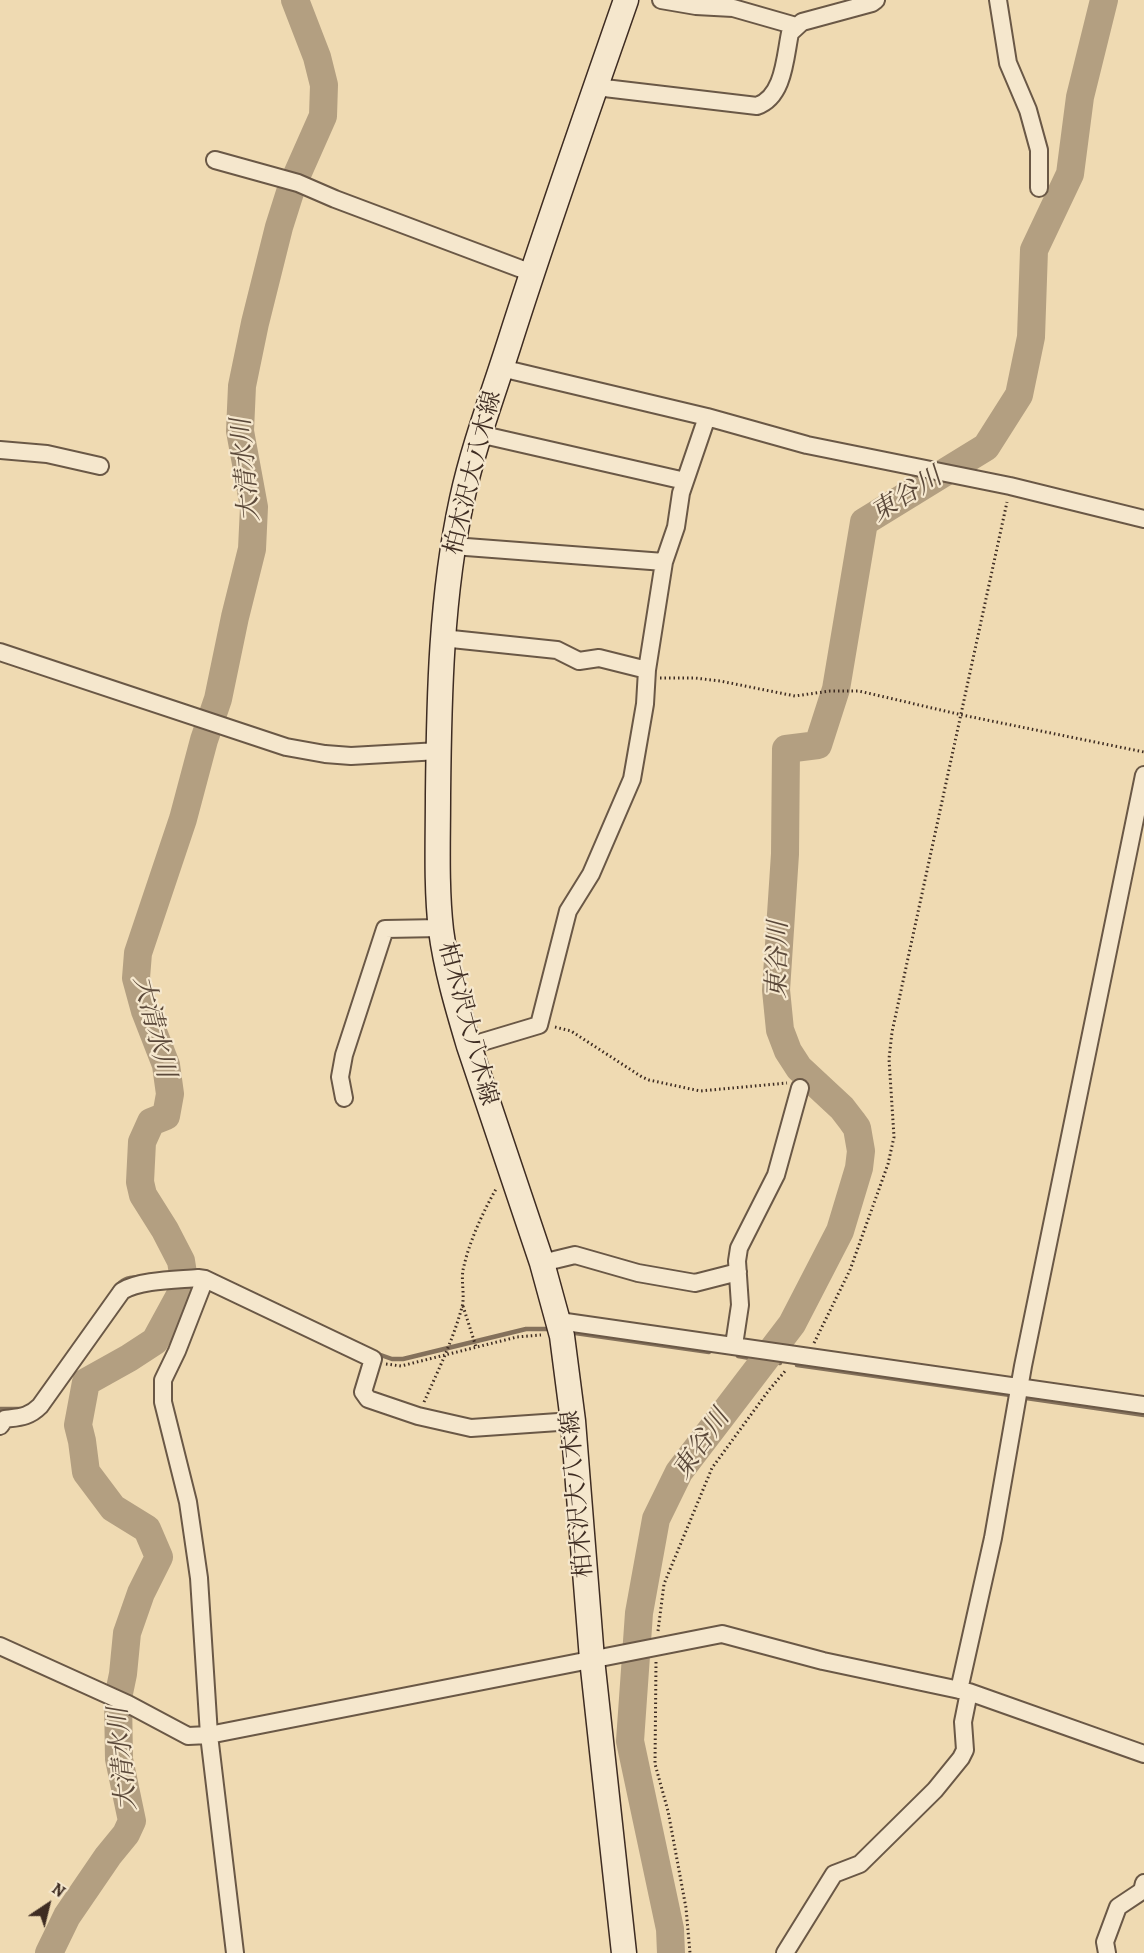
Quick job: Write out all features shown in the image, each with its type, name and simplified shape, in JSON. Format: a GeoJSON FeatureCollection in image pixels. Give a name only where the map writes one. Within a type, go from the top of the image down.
{"type":"FeatureCollection","features":[{"type":"Feature","properties":{"kind":"main road","name":"柏木沢大八木線"},"geometry":{"type":"LineString","coordinates":[[624,1953],[592,1659],[573,1421],[542,1263],[469,1046],[444,946],[438,866],[438,752],[442,638],[453,546],[463,496],[479,434],[626,0]]}},
{"type":"Feature","properties":{"kind":"street"},"geometry":{"type":"LineString","coordinates":[[661,0],[696,6],[733,8],[796,26]]}},
{"type":"Feature","properties":{"kind":"street"},"geometry":{"type":"LineString","coordinates":[[596,87],[757,106],[766,104],[778,88],[790,33],[796,26],[802,22],[876,0]]}},
{"type":"Feature","properties":{"kind":"street"},"geometry":{"type":"LineString","coordinates":[[998,0],[1008,63],[1028,111],[1039,150],[1039,188]]}},
{"type":"Feature","properties":{"kind":"street"},"geometry":{"type":"LineString","coordinates":[[215,160],[291,181],[532,273]]}},
{"type":"Feature","properties":{"kind":"street"},"geometry":{"type":"LineString","coordinates":[[501,368],[707,417],[807,445],[1010,486],[1144,519]]}},
{"type":"Feature","properties":{"kind":"street"},"geometry":{"type":"LineString","coordinates":[[469,1046],[539,1025],[568,911],[591,874],[632,779],[645,704],[647,674],[664,562],[676,527],[681,493],[707,417]]}},
{"type":"Feature","properties":{"kind":"street"},"geometry":{"type":"LineString","coordinates":[[479,434],[685,481]]}},
{"type":"Feature","properties":{"kind":"street"},"geometry":{"type":"LineString","coordinates":[[0,450],[47,453],[100,466]]}},
{"type":"Feature","properties":{"kind":"street"},"geometry":{"type":"LineString","coordinates":[[453,546],[664,562]]}},
{"type":"Feature","properties":{"kind":"street"},"geometry":{"type":"LineString","coordinates":[[442,638],[557,650],[579,661],[599,658],[647,674]]}},
{"type":"Feature","properties":{"kind":"street"},"geometry":{"type":"LineString","coordinates":[[0,652],[286,747],[351,756],[438,752]]}},
{"type":"Feature","properties":{"kind":"street"},"geometry":{"type":"LineString","coordinates":[[785,1953],[834,1874],[860,1864],[935,1790],[965,1750],[964,1691],[1020,1388],[1144,775]]}},
{"type":"Feature","properties":{"kind":"street"},"geometry":{"type":"LineString","coordinates":[[344,1098],[340,1077],[344,1055],[385,929],[441,928]]}},
{"type":"Feature","properties":{"kind":"street"},"geometry":{"type":"LineString","coordinates":[[739,1346],[740,1305],[736,1261],[739,1248],[776,1175],[800,1088]]}},
{"type":"Feature","properties":{"kind":"street"},"geometry":{"type":"LineString","coordinates":[[542,1263],[575,1255],[638,1273],[695,1283],[738,1272]]}},
{"type":"Feature","properties":{"kind":"street"},"geometry":{"type":"LineString","coordinates":[[201,1279],[177,1351],[163,1380],[163,1402],[188,1502],[199,1578],[209,1735],[235,1953]]}},
{"type":"Feature","properties":{"kind":"street"},"geometry":{"type":"LineString","coordinates":[[0,1426],[5,1419],[25,1417],[40,1406],[122,1291],[128,1287],[201,1279],[373,1359],[363,1387],[365,1396],[418,1416],[471,1428],[573,1421]]}},
{"type":"Feature","properties":{"kind":"street"},"geometry":{"type":"LineString","coordinates":[[555,1328],[739,1346],[1144,1405]]}},
{"type":"Feature","properties":{"kind":"street"},"geometry":{"type":"LineString","coordinates":[[0,1646],[128,1704],[188,1736],[209,1735],[722,1634],[823,1661],[964,1691],[1144,1754]]}},
{"type":"Feature","properties":{"kind":"street"},"geometry":{"type":"LineString","coordinates":[[1107,1953],[1105,1942],[1118,1907],[1142,1891],[1144,1883]]}},
{"type":"Feature","properties":{"kind":"path"},"geometry":{"type":"LineString","coordinates":[[808,1356],[850,1270],[888,1164],[894,1137],[889,1059],[892,1032],[1010,486]]}},
{"type":"Feature","properties":{"kind":"path"},"geometry":{"type":"LineString","coordinates":[[647,674],[720,681],[795,696],[830,692],[859,692],[1144,752]]}},
{"type":"Feature","properties":{"kind":"path"},"geometry":{"type":"LineString","coordinates":[[539,1025],[571,1031],[649,1080],[700,1091],[795,1082],[800,1088]]}},
{"type":"Feature","properties":{"kind":"path"},"geometry":{"type":"LineString","coordinates":[[476,1346],[463,1304],[463,1273],[468,1252],[487,1206],[509,1166]]}},
{"type":"Feature","properties":{"kind":"path"},"geometry":{"type":"LineString","coordinates":[[418,1416],[446,1353],[463,1304]]}},
{"type":"Feature","properties":{"kind":"path"},"geometry":{"type":"LineString","coordinates":[[373,1359],[401,1366],[446,1353],[555,1328]]}},
{"type":"Feature","properties":{"kind":"waterway","name":"大清水川"},"geometry":{"type":"LineString","coordinates":[[49,1953],[67,1916],[126,1834],[132,1821],[119,1759],[118,1698],[127,1633],[141,1593],[159,1557],[147,1529],[113,1508],[86,1472],[78,1425],[86,1382],[155,1341],[185,1286],[181,1261],[143,1195],[140,1182],[142,1142],[151,1122],[166,1116],[170,1094],[166,1065],[145,1011],[136,978],[138,953],[183,819],[204,740],[218,699],[252,549],[254,507],[240,431],[242,386],[279,227],[292,186],[323,116],[324,85],[317,57],[295,0]]}},
{"type":"Feature","properties":{"kind":"waterway","name":"東谷川"},"geometry":{"type":"LineString","coordinates":[[671,1953],[670,1929],[630,1741],[639,1613],[656,1519],[679,1472],[792,1324],[840,1231],[859,1168],[861,1151],[857,1128],[842,1108],[799,1068],[788,1051],[780,1030],[776,990],[785,854],[786,749],[818,745],[836,689],[864,522],[986,447],[1019,395],[1031,337],[1034,250],[1070,174],[1080,97],[1104,0]]}},
{"type":"Feature","properties":{"kind":"waterway"},"geometry":{"type":"LineString","coordinates":[[115,1288],[125,1279],[138,1277]]}},
{"type":"Feature","properties":{"kind":"waterway"},"geometry":{"type":"LineString","coordinates":[[375,1353],[392,1359],[403,1359],[526,1329],[551,1329]]}},
{"type":"Feature","properties":{"kind":"waterway"},"geometry":{"type":"LineString","coordinates":[[575,1333],[709,1352]]}},
{"type":"Feature","properties":{"kind":"waterway","name":"東谷川"},"geometry":{"type":"LineString","coordinates":[[738,1356],[780,1363]]}},
{"type":"Feature","properties":{"kind":"waterway"},"geometry":{"type":"LineString","coordinates":[[797,1365],[1010,1395]]}},
{"type":"Feature","properties":{"kind":"waterway"},"geometry":{"type":"LineString","coordinates":[[1026,1398],[1144,1415]]}},
{"type":"Feature","properties":{"kind":"waterway"},"geometry":{"type":"LineString","coordinates":[[0,1409],[24,1409]]}}]}
